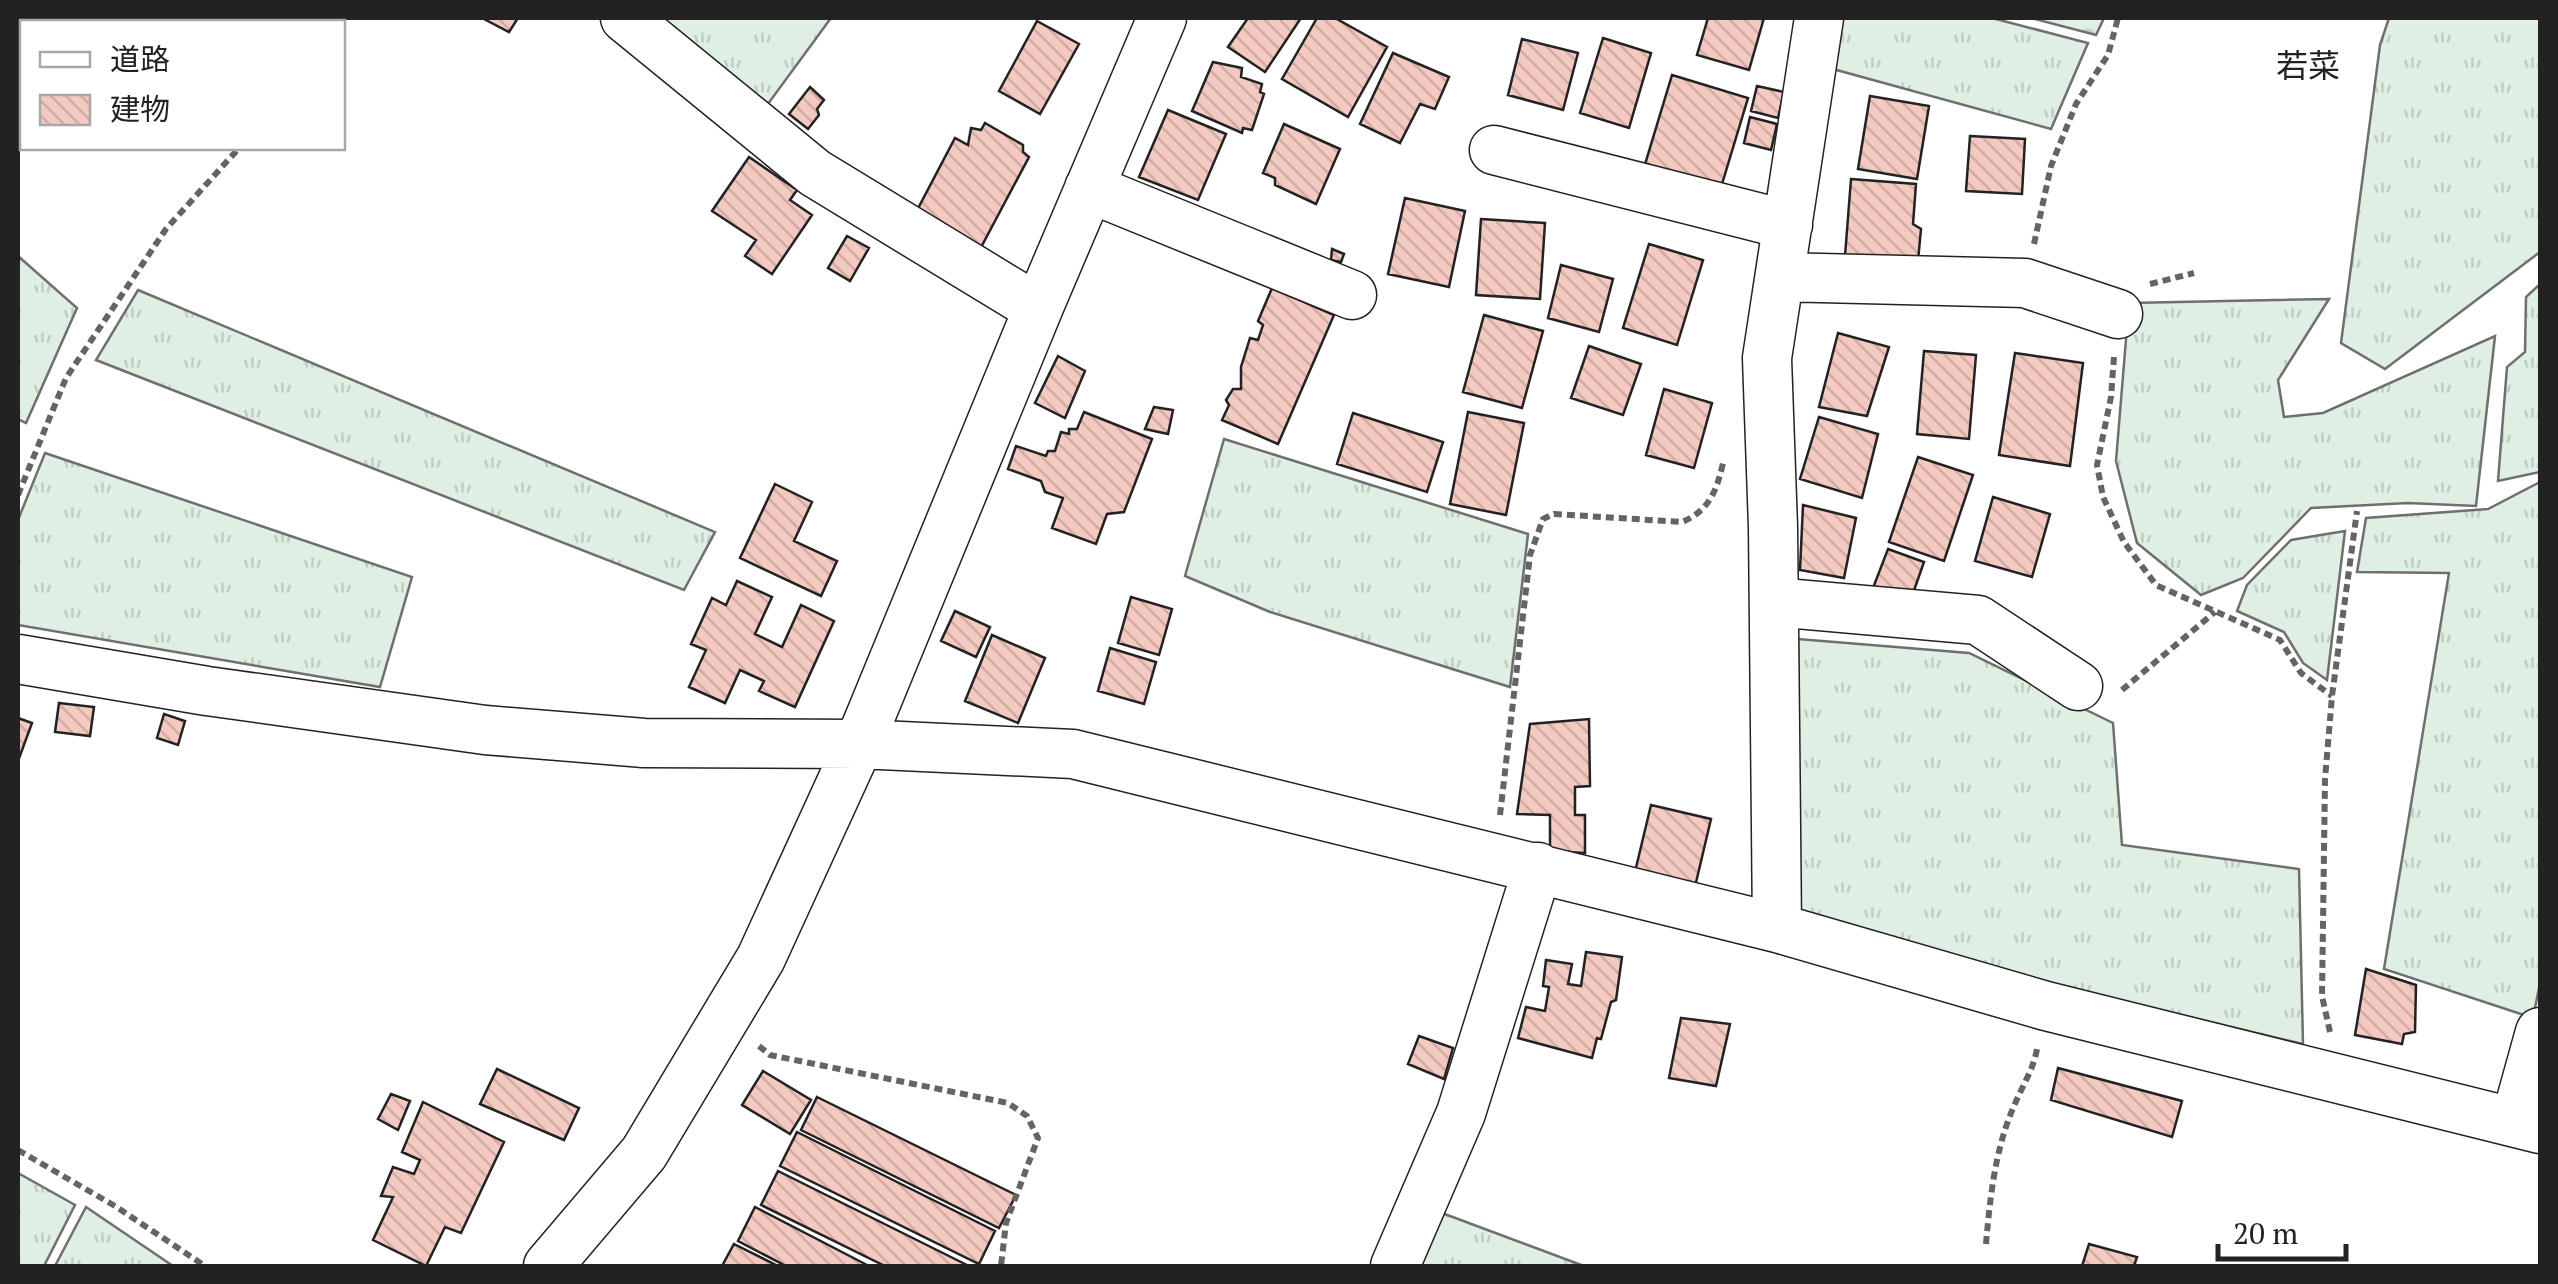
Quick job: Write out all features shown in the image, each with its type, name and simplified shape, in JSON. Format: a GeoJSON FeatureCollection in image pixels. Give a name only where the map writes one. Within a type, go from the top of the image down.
{"type":"FeatureCollection","features":[{"type":"Feature","properties":{"kind":"street"},"geometry":{"type":"LineString","coordinates":[[625,18],[815,172],[1022,298]]}},
{"type":"Feature","properties":{"kind":"street"},"geometry":{"type":"LineString","coordinates":[[548,1266],[644,1153],[761,958],[859,744],[1162,18]]}},
{"type":"Feature","properties":{"kind":"street"},"geometry":{"type":"LineString","coordinates":[[1777,928],[1767,358],[1819,18]]}},
{"type":"Feature","properties":{"kind":"street"},"geometry":{"type":"LineString","coordinates":[[1494,150],[1788,225]]}},
{"type":"Feature","properties":{"kind":"street"},"geometry":{"type":"LineString","coordinates":[[1089,188],[1352,295]]}},
{"type":"Feature","properties":{"kind":"street"},"geometry":{"type":"LineString","coordinates":[[1780,278],[2025,283],[2118,314]]}},
{"type":"Feature","properties":{"kind":"street"},"geometry":{"type":"LineString","coordinates":[[1774,602],[1978,620],[2078,686]]}},
{"type":"Feature","properties":{"kind":"street"},"geometry":{"type":"LineString","coordinates":[[18,659],[207,692],[484,730],[644,743],[859,744],[1073,754],[1777,928],[2046,1006],[2528,1126],[2540,1032]]}},
{"type":"Feature","properties":{"kind":"street"},"geometry":{"type":"LineString","coordinates":[[1395,1266],[1460,1113],[1517,862]]}},
{"type":"Feature","properties":{"kind":"path"},"geometry":{"type":"LineString","coordinates":[[2025,283],[2051,166],[2076,104],[2108,55],[2118,18]]}},
{"type":"Feature","properties":{"kind":"path"},"geometry":{"type":"LineString","coordinates":[[18,495],[66,378],[166,228],[237,150]]}},
{"type":"Feature","properties":{"kind":"path"},"geometry":{"type":"LineString","coordinates":[[2194,273],[2120,291],[2111,397],[2098,465],[2103,497],[2124,542],[2156,585],[2280,640],[2301,672],[2332,696]]}},
{"type":"Feature","properties":{"kind":"path"},"geometry":{"type":"LineString","coordinates":[[1517,862],[1530,555],[1542,519],[1554,514],[1682,522],[1698,515],[1717,490],[1724,459]]}},
{"type":"Feature","properties":{"kind":"path"},"geometry":{"type":"LineString","coordinates":[[2340,1080],[2322,996],[2325,779],[2357,510]]}},
{"type":"Feature","properties":{"kind":"path"},"geometry":{"type":"LineString","coordinates":[[2078,686],[2118,693],[2215,612]]}},
{"type":"Feature","properties":{"kind":"path"},"geometry":{"type":"LineString","coordinates":[[1986,1244],[1991,1188],[2013,1108],[2032,1072],[2046,1006]]}},
{"type":"Feature","properties":{"kind":"path"},"geometry":{"type":"LineString","coordinates":[[725,1018],[770,1055],[1008,1103],[1027,1116],[1038,1138],[1006,1222],[1001,1266]]}},
{"type":"Feature","properties":{"kind":"path"},"geometry":{"type":"LineString","coordinates":[[18,1150],[115,1206],[205,1266]]}},
{"type":"Feature","properties":{"kind":"green space"},"geometry":{"type":"Polygon","coordinates":[[[653,18],[831,18],[762,112],[653,18]]]}},
{"type":"Feature","properties":{"kind":"green space"},"geometry":{"type":"Polygon","coordinates":[[[1841,18],[1992,18],[2088,43],[2051,129],[1833,69],[1841,18]]]}},
{"type":"Feature","properties":{"kind":"green space"},"geometry":{"type":"Polygon","coordinates":[[[2031,18],[2104,18],[2096,35],[2031,18]]]}},
{"type":"Feature","properties":{"kind":"green space"},"geometry":{"type":"Polygon","coordinates":[[[2389,18],[2540,18],[2540,252],[2385,369],[2341,343],[2380,45],[2389,18]]]}},
{"type":"Feature","properties":{"kind":"green space"},"geometry":{"type":"Polygon","coordinates":[[[18,256],[77,308],[26,423],[18,419],[18,256]]]}},
{"type":"Feature","properties":{"kind":"green space"},"geometry":{"type":"Polygon","coordinates":[[[2540,284],[2540,472],[2498,481],[2507,367],[2525,352],[2526,297],[2540,284]]]}},
{"type":"Feature","properties":{"kind":"green space"},"geometry":{"type":"Polygon","coordinates":[[[138,290],[715,532],[684,590],[96,360],[138,290]]]}},
{"type":"Feature","properties":{"kind":"green space"},"geometry":{"type":"Polygon","coordinates":[[[2329,299],[2278,380],[2284,417],[2323,413],[2495,336],[2476,506],[2408,503],[2311,508],[2243,578],[2201,595],[2137,543],[2116,461],[2129,303],[2329,299]]]}},
{"type":"Feature","properties":{"kind":"green space"},"geometry":{"type":"Polygon","coordinates":[[[1224,439],[1528,534],[1510,687],[1270,612],[1185,576],[1224,439]]]}},
{"type":"Feature","properties":{"kind":"green space"},"geometry":{"type":"Polygon","coordinates":[[[45,453],[412,577],[380,687],[18,625],[18,520],[45,453]]]}},
{"type":"Feature","properties":{"kind":"green space"},"geometry":{"type":"Polygon","coordinates":[[[2540,482],[2540,983],[2533,1018],[2384,969],[2449,573],[2357,572],[2366,518],[2488,509],[2540,482]]]}},
{"type":"Feature","properties":{"kind":"green space"},"geometry":{"type":"Polygon","coordinates":[[[2345,531],[2327,680],[2303,663],[2284,632],[2237,611],[2247,585],[2291,540],[2345,531]]]}},
{"type":"Feature","properties":{"kind":"green space"},"geometry":{"type":"Polygon","coordinates":[[[1798,639],[1969,653],[2113,723],[2122,845],[2299,869],[2303,1044],[1800,924],[1798,639]]]}},
{"type":"Feature","properties":{"kind":"green space"},"geometry":{"type":"Polygon","coordinates":[[[18,1173],[75,1205],[44,1266],[18,1266],[18,1173]]]}},
{"type":"Feature","properties":{"kind":"green space"},"geometry":{"type":"Polygon","coordinates":[[[86,1207],[173,1266],[55,1266],[86,1207]]]}},
{"type":"Feature","properties":{"kind":"green space"},"geometry":{"type":"Polygon","coordinates":[[[1442,1213],[1584,1266],[1418,1266],[1442,1213]]]}},
{"type":"Feature","properties":{"kind":"building"},"geometry":{"type":"Polygon","coordinates":[[[244,18],[292,18],[290,20],[244,18]]]}},
{"type":"Feature","properties":{"kind":"building"},"geometry":{"type":"Polygon","coordinates":[[[482,18],[518,18],[509,32],[482,18]]]}},
{"type":"Feature","properties":{"kind":"building"},"geometry":{"type":"Polygon","coordinates":[[[1248,18],[1301,18],[1265,72],[1228,47],[1248,18]]]}},
{"type":"Feature","properties":{"kind":"building"},"geometry":{"type":"Polygon","coordinates":[[[1317,18],[1335,18],[1387,47],[1348,117],[1282,79],[1317,18]]]}},
{"type":"Feature","properties":{"kind":"building"},"geometry":{"type":"Polygon","coordinates":[[[1708,18],[1764,18],[1749,70],[1697,55],[1708,18]]]}},
{"type":"Feature","properties":{"kind":"building"},"geometry":{"type":"Polygon","coordinates":[[[1037,21],[1079,44],[1040,114],[999,91],[1037,21]]]}},
{"type":"Feature","properties":{"kind":"building"},"geometry":{"type":"Polygon","coordinates":[[[1603,38],[1651,53],[1629,128],[1580,113],[1603,38]]]}},
{"type":"Feature","properties":{"kind":"building"},"geometry":{"type":"Polygon","coordinates":[[[1522,39],[1578,53],[1563,110],[1508,95],[1522,39]]]}},
{"type":"Feature","properties":{"kind":"building"},"geometry":{"type":"Polygon","coordinates":[[[1393,53],[1449,77],[1435,109],[1420,104],[1400,143],[1360,124],[1393,53]]]}},
{"type":"Feature","properties":{"kind":"building"},"geometry":{"type":"Polygon","coordinates":[[[1213,62],[1242,68],[1241,77],[1262,84],[1260,92],[1264,94],[1252,130],[1243,128],[1242,133],[1192,111],[1213,62]]]}},
{"type":"Feature","properties":{"kind":"building"},"geometry":{"type":"Polygon","coordinates":[[[1672,75],[1748,98],[1719,194],[1643,171],[1672,75]]]}},
{"type":"Feature","properties":{"kind":"building"},"geometry":{"type":"Polygon","coordinates":[[[1757,86],[1784,92],[1778,118],[1751,111],[1757,86]]]}},
{"type":"Feature","properties":{"kind":"building"},"geometry":{"type":"Polygon","coordinates":[[[810,87],[824,100],[808,129],[789,114],[810,87]]]}},
{"type":"Feature","properties":{"kind":"building"},"geometry":{"type":"Polygon","coordinates":[[[1870,96],[1929,106],[1917,179],[1858,169],[1870,96]]]}},
{"type":"Feature","properties":{"kind":"building"},"geometry":{"type":"Polygon","coordinates":[[[1168,110],[1226,134],[1198,200],[1139,177],[1168,110]]]}},
{"type":"Feature","properties":{"kind":"building"},"geometry":{"type":"Polygon","coordinates":[[[1750,117],[1777,124],[1771,150],[1744,143],[1750,117]]]}},
{"type":"Feature","properties":{"kind":"building"},"geometry":{"type":"Polygon","coordinates":[[[985,123],[1023,145],[1023,152],[1029,157],[978,253],[913,218],[955,138],[968,145],[971,128],[981,130],[985,123]]]}},
{"type":"Feature","properties":{"kind":"building"},"geometry":{"type":"Polygon","coordinates":[[[1284,124],[1340,149],[1316,204],[1275,185],[1275,178],[1263,173],[1284,124]]]}},
{"type":"Feature","properties":{"kind":"building"},"geometry":{"type":"Polygon","coordinates":[[[1970,136],[2025,139],[2022,194],[1966,191],[1970,136]]]}},
{"type":"Feature","properties":{"kind":"building"},"geometry":{"type":"Polygon","coordinates":[[[749,157],[797,190],[790,200],[812,215],[772,274],[745,256],[756,240],[712,211],[749,157]]]}},
{"type":"Feature","properties":{"kind":"building"},"geometry":{"type":"Polygon","coordinates":[[[1851,179],[1916,184],[1913,224],[1921,229],[1918,261],[1845,256],[1851,179]]]}},
{"type":"Feature","properties":{"kind":"building"},"geometry":{"type":"Polygon","coordinates":[[[1405,198],[1465,211],[1449,287],[1388,274],[1405,198]]]}},
{"type":"Feature","properties":{"kind":"building"},"geometry":{"type":"Polygon","coordinates":[[[1481,219],[1545,223],[1540,299],[1476,295],[1481,219]]]}},
{"type":"Feature","properties":{"kind":"building"},"geometry":{"type":"Polygon","coordinates":[[[847,236],[869,248],[850,281],[828,268],[847,236]]]}},
{"type":"Feature","properties":{"kind":"building"},"geometry":{"type":"Polygon","coordinates":[[[1649,244],[1703,260],[1677,345],[1623,328],[1649,244]]]}},
{"type":"Feature","properties":{"kind":"building"},"geometry":{"type":"Polygon","coordinates":[[[1332,249],[1344,254],[1341,262],[1331,260],[1332,249]]]}},
{"type":"Feature","properties":{"kind":"building"},"geometry":{"type":"Polygon","coordinates":[[[1561,265],[1613,279],[1599,332],[1548,318],[1561,265]]]}},
{"type":"Feature","properties":{"kind":"building"},"geometry":{"type":"Polygon","coordinates":[[[1272,288],[1334,315],[1278,444],[1222,420],[1229,405],[1226,400],[1233,389],[1241,389],[1241,367],[1250,338],[1258,340],[1263,325],[1258,321],[1272,288]]]}},
{"type":"Feature","properties":{"kind":"building"},"geometry":{"type":"Polygon","coordinates":[[[1484,315],[1543,331],[1522,408],[1463,392],[1484,315]]]}},
{"type":"Feature","properties":{"kind":"building"},"geometry":{"type":"Polygon","coordinates":[[[1838,333],[1889,347],[1867,416],[1819,407],[1838,333]]]}},
{"type":"Feature","properties":{"kind":"building"},"geometry":{"type":"Polygon","coordinates":[[[1589,346],[1641,364],[1623,415],[1571,398],[1589,346]]]}},
{"type":"Feature","properties":{"kind":"building"},"geometry":{"type":"Polygon","coordinates":[[[1924,351],[1976,355],[1969,439],[1917,434],[1924,351]]]}},
{"type":"Feature","properties":{"kind":"building"},"geometry":{"type":"Polygon","coordinates":[[[2015,353],[2083,363],[2070,466],[1999,455],[2015,353]]]}},
{"type":"Feature","properties":{"kind":"building"},"geometry":{"type":"Polygon","coordinates":[[[1058,356],[1085,371],[1065,418],[1035,403],[1058,356]]]}},
{"type":"Feature","properties":{"kind":"building"},"geometry":{"type":"Polygon","coordinates":[[[1664,389],[1712,403],[1694,468],[1646,455],[1664,389]]]}},
{"type":"Feature","properties":{"kind":"building"},"geometry":{"type":"Polygon","coordinates":[[[1154,407],[1173,410],[1168,434],[1145,429],[1154,407]]]}},
{"type":"Feature","properties":{"kind":"building"},"geometry":{"type":"Polygon","coordinates":[[[1084,412],[1152,439],[1124,512],[1107,514],[1096,544],[1052,528],[1063,498],[1045,492],[1041,481],[1008,469],[1016,446],[1046,456],[1048,451],[1055,451],[1061,432],[1069,434],[1069,429],[1077,429],[1084,412]]]}},
{"type":"Feature","properties":{"kind":"building"},"geometry":{"type":"Polygon","coordinates":[[[1468,412],[1524,423],[1506,515],[1450,504],[1468,412]]]}},
{"type":"Feature","properties":{"kind":"building"},"geometry":{"type":"Polygon","coordinates":[[[1353,413],[1443,442],[1427,492],[1337,464],[1353,413]]]}},
{"type":"Feature","properties":{"kind":"building"},"geometry":{"type":"Polygon","coordinates":[[[1819,417],[1878,434],[1862,498],[1800,479],[1819,417]]]}},
{"type":"Feature","properties":{"kind":"building"},"geometry":{"type":"Polygon","coordinates":[[[1918,457],[1973,475],[1944,561],[1889,542],[1918,457]]]}},
{"type":"Feature","properties":{"kind":"building"},"geometry":{"type":"Polygon","coordinates":[[[775,484],[812,502],[794,541],[837,561],[821,596],[740,558],[775,484]]]}},
{"type":"Feature","properties":{"kind":"building"},"geometry":{"type":"Polygon","coordinates":[[[1993,497],[2050,514],[2032,577],[1975,561],[1993,497]]]}},
{"type":"Feature","properties":{"kind":"building"},"geometry":{"type":"Polygon","coordinates":[[[1803,505],[1856,518],[1844,578],[1800,570],[1803,505]]]}},
{"type":"Feature","properties":{"kind":"building"},"geometry":{"type":"Polygon","coordinates":[[[1888,549],[1924,562],[1910,602],[1873,588],[1888,549]]]}},
{"type":"Feature","properties":{"kind":"building"},"geometry":{"type":"Polygon","coordinates":[[[737,581],[772,597],[755,634],[782,647],[801,605],[834,621],[795,707],[759,691],[764,681],[740,670],[725,703],[689,687],[706,650],[691,644],[712,598],[726,605],[737,581]]]}},
{"type":"Feature","properties":{"kind":"building"},"geometry":{"type":"Polygon","coordinates":[[[1131,597],[1172,609],[1159,655],[1118,643],[1131,597]]]}},
{"type":"Feature","properties":{"kind":"building"},"geometry":{"type":"Polygon","coordinates":[[[955,611],[990,627],[976,657],[941,641],[955,611]]]}},
{"type":"Feature","properties":{"kind":"building"},"geometry":{"type":"Polygon","coordinates":[[[992,635],[1045,658],[1018,723],[965,701],[992,635]]]}},
{"type":"Feature","properties":{"kind":"building"},"geometry":{"type":"Polygon","coordinates":[[[1110,648],[1156,662],[1144,704],[1098,691],[1110,648]]]}},
{"type":"Feature","properties":{"kind":"building"},"geometry":{"type":"Polygon","coordinates":[[[59,703],[94,707],[90,736],[55,732],[59,703]]]}},
{"type":"Feature","properties":{"kind":"building"},"geometry":{"type":"Polygon","coordinates":[[[164,714],[185,721],[178,745],[157,738],[164,714]]]}},
{"type":"Feature","properties":{"kind":"building"},"geometry":{"type":"Polygon","coordinates":[[[18,718],[32,723],[18,761],[18,718]]]}},
{"type":"Feature","properties":{"kind":"building"},"geometry":{"type":"Polygon","coordinates":[[[1589,719],[1590,786],[1575,787],[1575,815],[1585,815],[1585,853],[1550,851],[1550,815],[1517,814],[1530,724],[1589,719]]]}},
{"type":"Feature","properties":{"kind":"building"},"geometry":{"type":"Polygon","coordinates":[[[1651,805],[1711,819],[1694,891],[1634,876],[1651,805]]]}},
{"type":"Feature","properties":{"kind":"building"},"geometry":{"type":"Polygon","coordinates":[[[1586,952],[1622,957],[1616,1000],[1611,1002],[1592,1058],[1518,1038],[1526,1007],[1545,1011],[1549,987],[1543,986],[1546,960],[1572,964],[1568,984],[1581,986],[1586,952]]]}},
{"type":"Feature","properties":{"kind":"building"},"geometry":{"type":"Polygon","coordinates":[[[2366,969],[2416,985],[2415,1032],[2404,1034],[2402,1044],[2355,1035],[2366,969]]]}},
{"type":"Feature","properties":{"kind":"building"},"geometry":{"type":"Polygon","coordinates":[[[1681,1018],[1730,1024],[1716,1086],[1669,1078],[1681,1018]]]}},
{"type":"Feature","properties":{"kind":"building"},"geometry":{"type":"Polygon","coordinates":[[[1419,1036],[1453,1048],[1444,1079],[1408,1064],[1419,1036]]]}},
{"type":"Feature","properties":{"kind":"building"},"geometry":{"type":"Polygon","coordinates":[[[2058,1068],[2182,1101],[2172,1137],[2051,1100],[2058,1068]]]}},
{"type":"Feature","properties":{"kind":"building"},"geometry":{"type":"Polygon","coordinates":[[[497,1069],[579,1108],[564,1140],[480,1104],[497,1069]]]}},
{"type":"Feature","properties":{"kind":"building"},"geometry":{"type":"Polygon","coordinates":[[[763,1071],[811,1100],[790,1134],[742,1105],[763,1071]]]}},
{"type":"Feature","properties":{"kind":"building"},"geometry":{"type":"Polygon","coordinates":[[[391,1094],[410,1101],[398,1130],[378,1119],[391,1094]]]}},
{"type":"Feature","properties":{"kind":"building"},"geometry":{"type":"Polygon","coordinates":[[[817,1097],[1016,1195],[999,1228],[801,1130],[817,1097]]]}},
{"type":"Feature","properties":{"kind":"building"},"geometry":{"type":"Polygon","coordinates":[[[423,1102],[504,1142],[461,1233],[445,1227],[426,1266],[373,1240],[393,1197],[381,1196],[393,1167],[414,1174],[420,1160],[402,1152],[423,1102]]]}},
{"type":"Feature","properties":{"kind":"building"},"geometry":{"type":"Polygon","coordinates":[[[797,1132],[995,1231],[979,1264],[780,1166],[797,1132]]]}},
{"type":"Feature","properties":{"kind":"building"},"geometry":{"type":"Polygon","coordinates":[[[778,1171],[969,1266],[885,1266],[761,1205],[778,1171]]]}},
{"type":"Feature","properties":{"kind":"building"},"geometry":{"type":"Polygon","coordinates":[[[755,1207],[869,1266],[786,1266],[738,1241],[755,1207]]]}},
{"type":"Feature","properties":{"kind":"building"},"geometry":{"type":"Polygon","coordinates":[[[734,1244],[778,1266],[722,1266],[734,1244]]]}},
{"type":"Feature","properties":{"kind":"building"},"geometry":{"type":"Polygon","coordinates":[[[2089,1244],[2137,1257],[2134,1266],[2082,1266],[2089,1244]]]}},
{"type":"Feature","properties":{"kind":"district","name":"若菜"},"geometry":{"type":"Point","coordinates":[2308,66]}}]}
